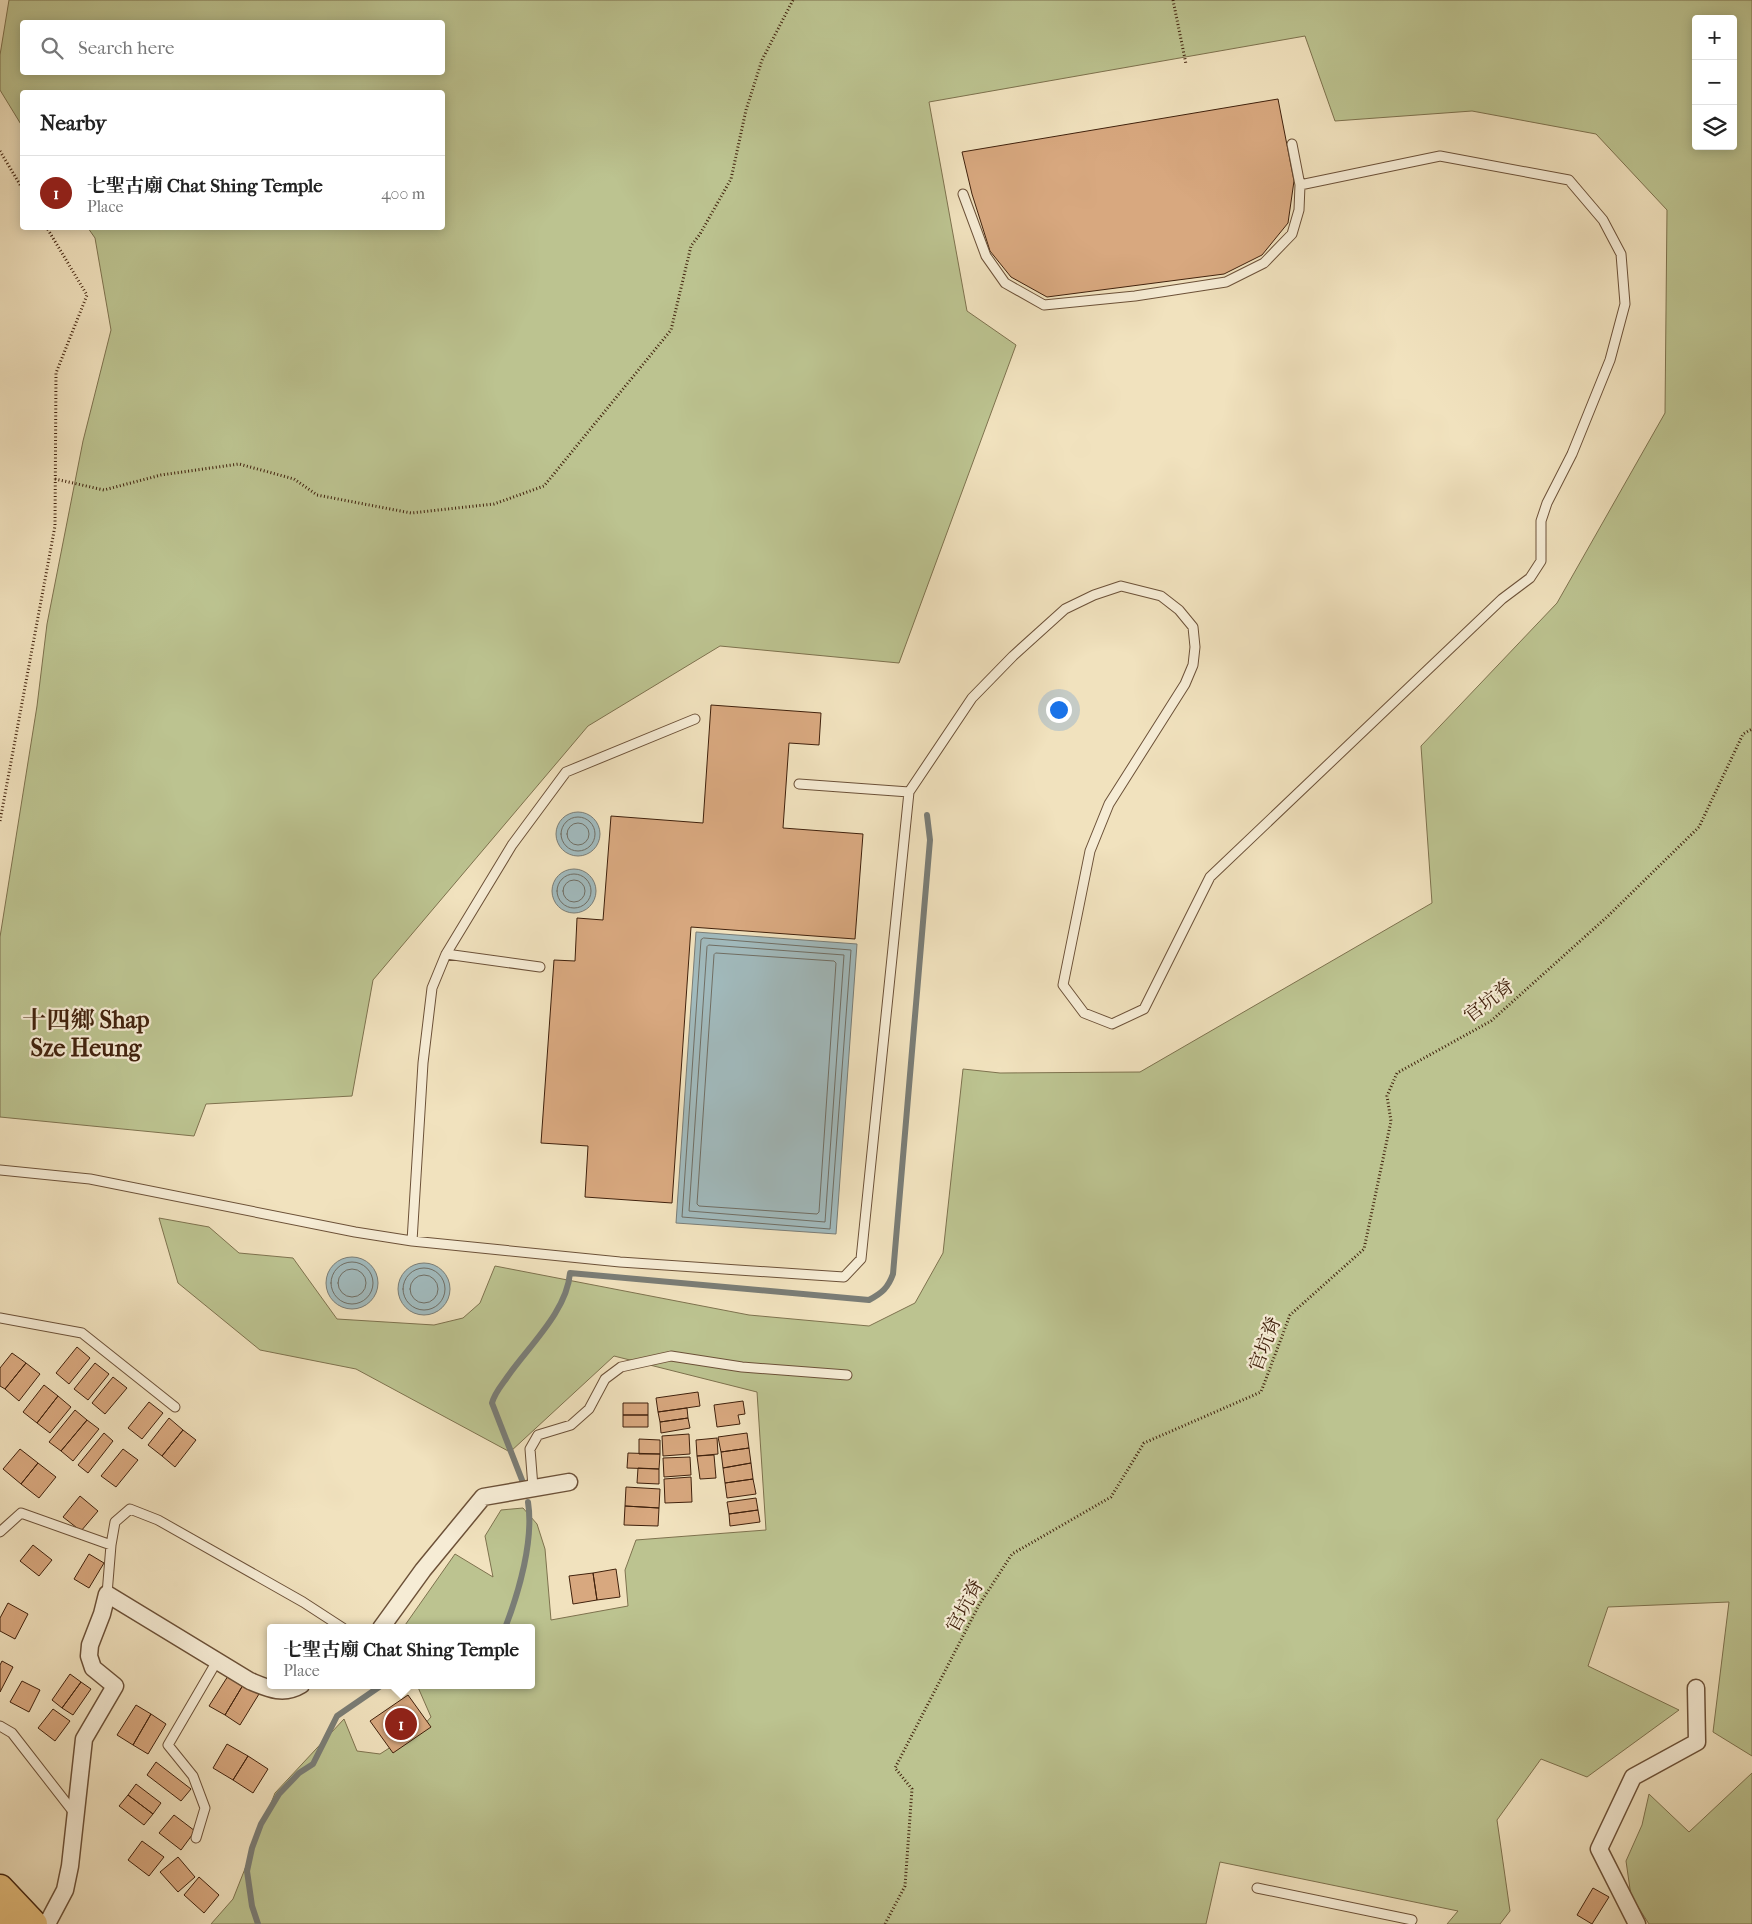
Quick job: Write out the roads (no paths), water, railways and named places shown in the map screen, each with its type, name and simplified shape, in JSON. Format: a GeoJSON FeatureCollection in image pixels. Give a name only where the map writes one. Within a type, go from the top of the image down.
{"type":"FeatureCollection","features":[{"type":"Feature","properties":{"kind":"main road"},"geometry":{"type":"LineString","coordinates":[[0,1888],[34,1924]]}},
{"type":"Feature","properties":{"kind":"main road"},"geometry":{"type":"LineString","coordinates":[[0,1919],[5,1924]]}},
{"type":"Feature","properties":{"kind":"street"},"geometry":{"type":"LineString","coordinates":[[384,1624],[423,1570],[483,1497],[569,1482]]}},
{"type":"Feature","properties":{"kind":"street"},"geometry":{"type":"LineString","coordinates":[[47,1924],[65,1890],[70,1866],[84,1739],[115,1686],[93,1668],[89,1656],[90,1645],[102,1614],[107,1594],[250,1681],[267,1688]]}},
{"type":"Feature","properties":{"kind":"street"},"geometry":{"type":"LineString","coordinates":[[1637,1924],[1599,1850],[1633,1777],[1697,1742],[1696,1688]]}},
{"type":"Feature","properties":{"kind":"street"},"geometry":{"type":"LineString","coordinates":[[268,1689],[273,1691],[288,1689]]}},
{"type":"Feature","properties":{"kind":"lane"},"geometry":{"type":"LineString","coordinates":[[963,194],[986,256],[1005,283],[1044,305],[1136,296],[1226,282],[1264,263],[1292,234],[1299,210],[1300,185],[1292,144]]}},
{"type":"Feature","properties":{"kind":"lane"},"geometry":{"type":"LineString","coordinates":[[0,1170],[90,1179],[355,1232],[412,1241],[620,1262],[844,1277],[861,1259],[909,792],[972,698],[1013,656],[1065,609],[1094,595],[1121,586],[1161,596],[1179,610],[1193,627],[1195,647],[1193,665],[1185,684],[1109,804],[1090,851],[1063,985],[1084,1014],[1112,1024],[1144,1009],[1210,876],[1502,599],[1530,578],[1541,561],[1541,520],[1572,454],[1610,360],[1625,304],[1621,254],[1603,220],[1569,180],[1440,156],[1300,185]]}},
{"type":"Feature","properties":{"kind":"lane"},"geometry":{"type":"LineString","coordinates":[[412,1241],[423,1063],[432,988],[446,954],[512,845],[566,772],[695,719]]}},
{"type":"Feature","properties":{"kind":"lane"},"geometry":{"type":"LineString","coordinates":[[799,784],[909,792]]}},
{"type":"Feature","properties":{"kind":"lane"},"geometry":{"type":"LineString","coordinates":[[446,954],[540,967]]}},
{"type":"Feature","properties":{"kind":"lane"},"geometry":{"type":"LineString","coordinates":[[0,1318],[82,1333],[175,1407]]}},
{"type":"Feature","properties":{"kind":"lane"},"geometry":{"type":"LineString","coordinates":[[533,1487],[530,1449],[538,1435],[571,1425],[589,1409],[604,1380],[621,1367],[671,1356],[742,1366],[847,1375]]}},
{"type":"Feature","properties":{"kind":"lane"},"geometry":{"type":"LineString","coordinates":[[107,1594],[115,1522],[130,1510],[158,1520],[304,1602],[337,1624]]}},
{"type":"Feature","properties":{"kind":"lane"},"geometry":{"type":"LineString","coordinates":[[0,1532],[21,1513],[111,1545]]}},
{"type":"Feature","properties":{"kind":"lane"},"geometry":{"type":"LineString","coordinates":[[196,1838],[205,1808],[193,1776],[168,1745],[217,1661]]}},
{"type":"Feature","properties":{"kind":"lane"},"geometry":{"type":"LineString","coordinates":[[0,1726],[12,1733],[76,1816]]}},
{"type":"Feature","properties":{"kind":"lane"},"geometry":{"type":"LineString","coordinates":[[1257,1888],[1412,1920],[1409,1924]]}},
{"type":"Feature","properties":{"kind":"water"},"geometry":{"type":"Polygon","coordinates":[[[582,812],[594,818],[599,825],[599,843],[594,850],[587,855],[574,856],[566,853],[559,846],[556,830],[559,822],[566,815],[582,812]]]}},
{"type":"Feature","properties":{"kind":"water"},"geometry":{"type":"Polygon","coordinates":[[[578,869],[590,875],[595,882],[595,900],[590,907],[583,912],[570,913],[562,910],[555,903],[552,887],[555,879],[562,872],[578,869]]]}},
{"type":"Feature","properties":{"kind":"water"},"geometry":{"type":"Polygon","coordinates":[[[696,932],[857,944],[836,1234],[676,1223],[696,932]]]}},
{"type":"Feature","properties":{"kind":"water"},"geometry":{"type":"Polygon","coordinates":[[[352,1257],[362,1259],[370,1265],[376,1273],[378,1283],[376,1293],[370,1301],[362,1307],[352,1309],[342,1307],[334,1301],[328,1293],[326,1283],[328,1273],[334,1265],[342,1259],[352,1257]]]}},
{"type":"Feature","properties":{"kind":"water"},"geometry":{"type":"Polygon","coordinates":[[[424,1263],[434,1265],[442,1271],[448,1279],[450,1289],[448,1299],[442,1307],[434,1313],[424,1315],[414,1313],[406,1307],[400,1299],[398,1289],[400,1279],[406,1271],[414,1265],[424,1263]]]}},
{"type":"Feature","properties":{"kind":"waterway"},"geometry":{"type":"LineString","coordinates":[[522,1480],[492,1403],[501,1386],[555,1314],[562,1301],[570,1273],[869,1300],[887,1287],[893,1274],[930,840],[927,815]]}},
{"type":"Feature","properties":{"kind":"waterway"},"geometry":{"type":"LineString","coordinates":[[506,1624],[524,1566],[529,1533],[528,1502]]}},
{"type":"Feature","properties":{"kind":"waterway"},"geometry":{"type":"LineString","coordinates":[[258,1924],[252,1906],[247,1871],[252,1848],[261,1824],[279,1794],[299,1773],[313,1764],[337,1716],[376,1689]]}},
{"type":"Feature","properties":{"kind":"place","name":"七聖古廟 Chat Shing Temple"},"geometry":{"type":"Point","coordinates":[401,1724]}},
{"type":"Feature","properties":{"kind":"district","name":"十四鄉 Shap Sze Heung"},"geometry":{"type":"Point","coordinates":[86,1034]}}]}
